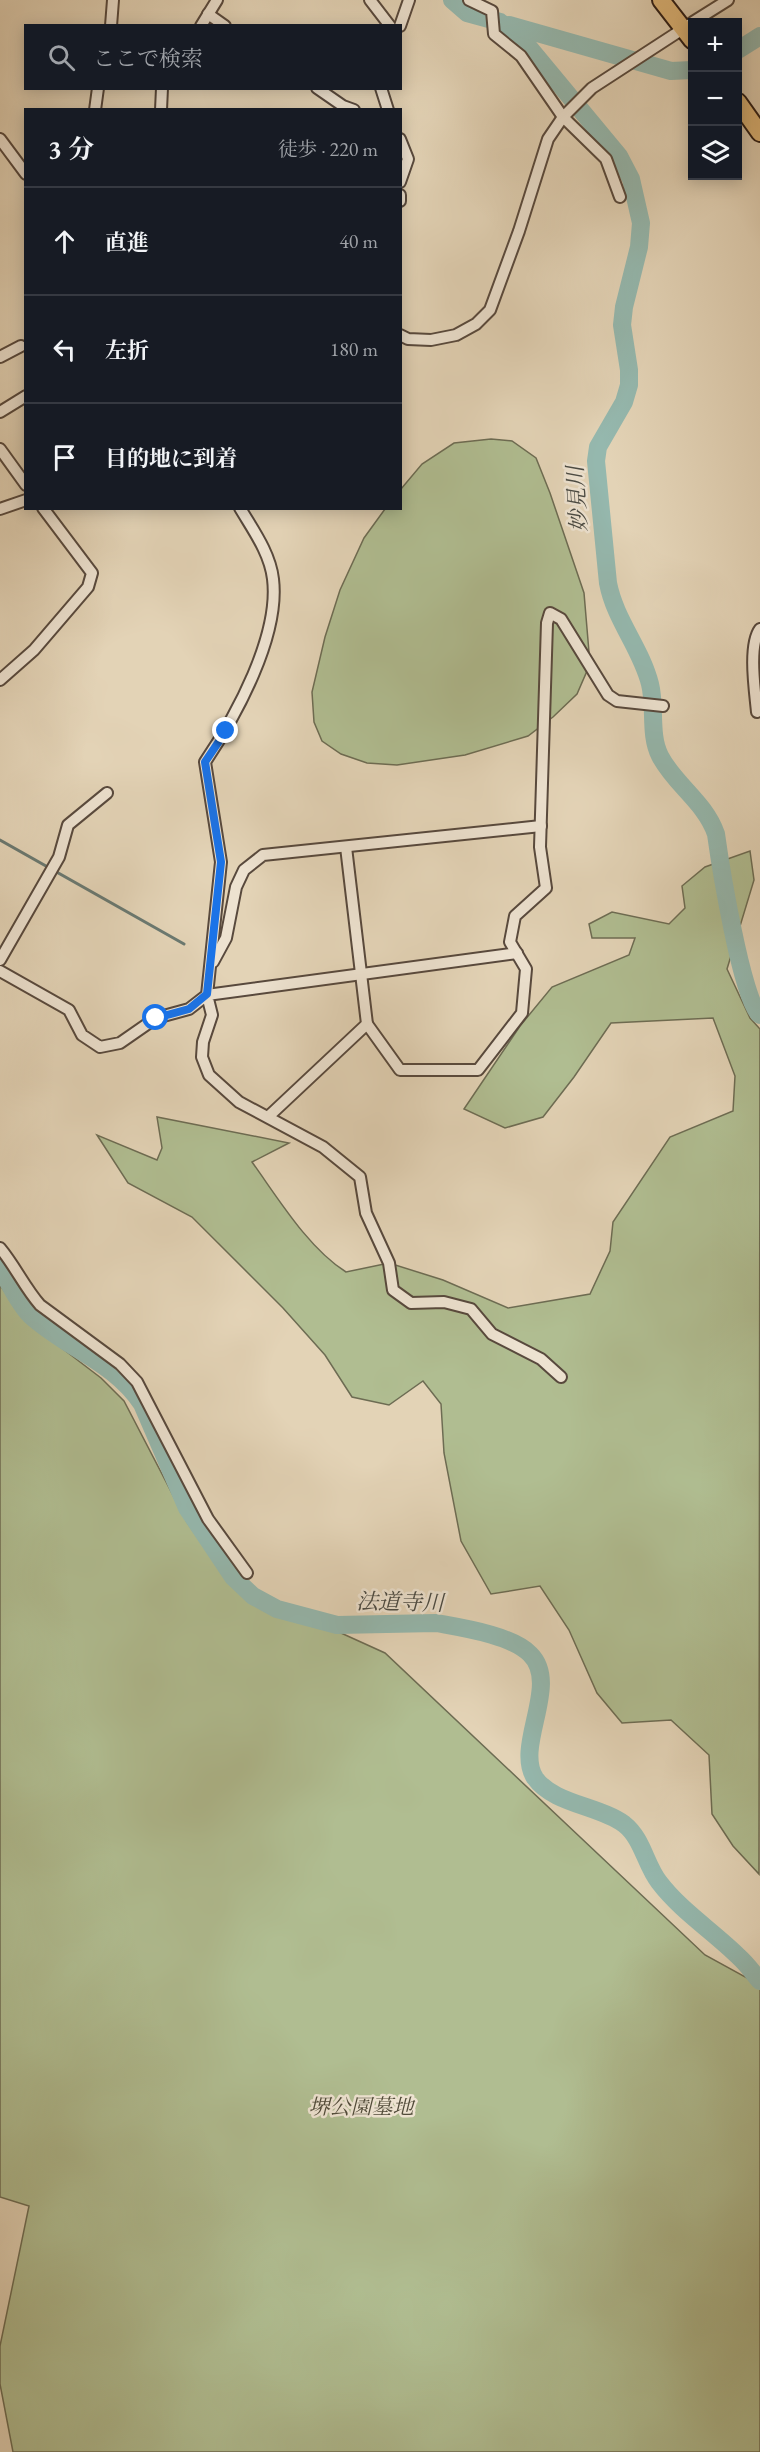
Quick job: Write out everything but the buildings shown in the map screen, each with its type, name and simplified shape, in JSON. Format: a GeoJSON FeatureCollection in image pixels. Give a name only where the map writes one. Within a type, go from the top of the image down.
{"type":"FeatureCollection","features":[{"type":"Feature","properties":{"kind":"main road"},"geometry":{"type":"LineString","coordinates":[[661,0],[688,25]]}},
{"type":"Feature","properties":{"kind":"main road"},"geometry":{"type":"LineString","coordinates":[[742,108],[760,133]]}},
{"type":"Feature","properties":{"kind":"street"},"geometry":{"type":"LineString","coordinates":[[111,24],[113,0]]}},
{"type":"Feature","properties":{"kind":"street"},"geometry":{"type":"LineString","coordinates":[[202,24],[217,0]]}},
{"type":"Feature","properties":{"kind":"street"},"geometry":{"type":"LineString","coordinates":[[370,0],[388,24]]}},
{"type":"Feature","properties":{"kind":"street"},"geometry":{"type":"LineString","coordinates":[[401,24],[409,0]]}},
{"type":"Feature","properties":{"kind":"street"},"geometry":{"type":"LineString","coordinates":[[469,0],[492,11],[494,34],[521,56],[563,117],[606,159],[620,197]]}},
{"type":"Feature","properties":{"kind":"street"},"geometry":{"type":"LineString","coordinates":[[704,18],[728,0]]}},
{"type":"Feature","properties":{"kind":"street"},"geometry":{"type":"LineString","coordinates":[[208,14],[222,24]]}},
{"type":"Feature","properties":{"kind":"street"},"geometry":{"type":"LineString","coordinates":[[402,336],[408,339],[431,340],[456,335],[476,324],[490,310],[519,231],[548,139],[563,117],[592,88],[688,30]]}},
{"type":"Feature","properties":{"kind":"street"},"geometry":{"type":"LineString","coordinates":[[95,108],[98,90]]}},
{"type":"Feature","properties":{"kind":"street"},"geometry":{"type":"LineString","coordinates":[[161,108],[162,90]]}},
{"type":"Feature","properties":{"kind":"street"},"geometry":{"type":"LineString","coordinates":[[320,90],[348,108]]}},
{"type":"Feature","properties":{"kind":"street"},"geometry":{"type":"LineString","coordinates":[[382,90],[387,108]]}},
{"type":"Feature","properties":{"kind":"street"},"geometry":{"type":"LineString","coordinates":[[0,139],[24,171]]}},
{"type":"Feature","properties":{"kind":"street"},"geometry":{"type":"LineString","coordinates":[[402,143],[408,159],[402,176]]}},
{"type":"Feature","properties":{"kind":"street"},"geometry":{"type":"LineString","coordinates":[[0,357],[21,346]]}},
{"type":"Feature","properties":{"kind":"street"},"geometry":{"type":"LineString","coordinates":[[0,412],[24,397]]}},
{"type":"Feature","properties":{"kind":"street"},"geometry":{"type":"LineString","coordinates":[[0,449],[24,482]]}},
{"type":"Feature","properties":{"kind":"street"},"geometry":{"type":"LineString","coordinates":[[0,509],[24,501]]}},
{"type":"Feature","properties":{"kind":"street"},"geometry":{"type":"LineString","coordinates":[[0,680],[34,650],[50,632],[88,587],[92,573],[45,510]]}},
{"type":"Feature","properties":{"kind":"street"},"geometry":{"type":"LineString","coordinates":[[241,510],[264,548],[273,579],[271,621],[266,642],[226,731],[205,762],[221,862],[207,994],[212,1015],[202,1042],[202,1057],[209,1074],[239,1102],[269,1116],[323,1147],[360,1177],[366,1213],[389,1263],[393,1290],[411,1303],[444,1302],[471,1309],[492,1334],[541,1359],[561,1377]]}},
{"type":"Feature","properties":{"kind":"street"},"geometry":{"type":"LineString","coordinates":[[346,847],[367,1024],[400,1070],[478,1070],[522,1013],[526,969],[510,942],[515,916],[546,888],[540,847],[547,623],[550,613],[561,619],[608,695],[617,701],[663,706]]}},
{"type":"Feature","properties":{"kind":"street"},"geometry":{"type":"LineString","coordinates":[[757,712],[754,680],[755,635],[760,629]]}},
{"type":"Feature","properties":{"kind":"street"},"geometry":{"type":"LineString","coordinates":[[0,960],[59,857],[68,825],[106,793]]}},
{"type":"Feature","properties":{"kind":"street"},"geometry":{"type":"LineString","coordinates":[[210,968],[226,938],[236,886],[244,870],[263,855],[541,826]]}},
{"type":"Feature","properties":{"kind":"street"},"geometry":{"type":"LineString","coordinates":[[0,971],[69,1010],[81,1035],[100,1047],[120,1043],[156,1018],[189,1009],[207,994],[517,953]]}},
{"type":"Feature","properties":{"kind":"street"},"geometry":{"type":"LineString","coordinates":[[269,1116],[367,1024]]}},
{"type":"Feature","properties":{"kind":"street"},"geometry":{"type":"LineString","coordinates":[[0,1248],[22,1276],[30,1294],[40,1305],[120,1365],[137,1382],[208,1519],[247,1573]]}},
{"type":"Feature","properties":{"kind":"green space"},"geometry":{"type":"Polygon","coordinates":[[[491,439],[512,441],[536,458],[584,593],[590,664],[577,694],[553,717],[528,736],[465,755],[397,765],[367,763],[341,754],[322,741],[314,722],[312,692],[325,637],[340,590],[364,538],[384,510],[402,510],[402,488],[422,464],[454,443],[491,439]]]}},
{"type":"Feature","properties":{"kind":"green space"},"geometry":{"type":"Polygon","coordinates":[[[750,851],[754,880],[727,969],[750,1018],[760,1029],[759,1874],[733,1846],[712,1814],[709,1755],[671,1720],[622,1723],[597,1693],[569,1630],[540,1586],[491,1594],[461,1541],[444,1453],[441,1404],[423,1381],[389,1405],[352,1397],[325,1355],[283,1308],[192,1217],[128,1183],[97,1135],[157,1160],[162,1148],[157,1117],[289,1143],[252,1162],[306,1236],[332,1262],[346,1272],[389,1263],[443,1280],[508,1308],[590,1294],[610,1251],[613,1222],[670,1137],[733,1111],[735,1076],[713,1018],[611,1023],[543,1117],[505,1128],[464,1109],[520,1026],[552,987],[629,955],[635,938],[592,938],[589,924],[612,912],[669,924],[685,908],[682,886],[705,867],[750,851]]]}},
{"type":"Feature","properties":{"kind":"green space","name":"堺公園墓地"},"geometry":{"type":"Polygon","coordinates":[[[0,1285],[25,1320],[101,1378],[124,1401],[187,1522],[227,1580],[278,1611],[341,1633],[385,1653],[705,1955],[760,1985],[760,2452],[13,2452],[0,2384],[0,2346],[29,2206],[0,2197],[0,1285]]]}},
{"type":"Feature","properties":{"kind":"waterway","name":"妙見川"},"geometry":{"type":"LineString","coordinates":[[452,0],[467,13],[500,22],[522,39],[619,156],[631,179],[641,223],[639,247],[624,307],[622,325],[629,385],[624,402],[598,447],[596,461],[608,583],[616,609],[641,658],[650,684],[655,739],[660,756],[705,812],[716,834],[739,959],[753,1004],[760,1015]]}},
{"type":"Feature","properties":{"kind":"waterway"},"geometry":{"type":"LineString","coordinates":[[509,25],[671,71],[688,70]]}},
{"type":"Feature","properties":{"kind":"waterway"},"geometry":{"type":"LineString","coordinates":[[742,47],[760,36]]}},
{"type":"Feature","properties":{"kind":"waterway"},"geometry":{"type":"LineString","coordinates":[[0,840],[184,944]]}},
{"type":"Feature","properties":{"kind":"waterway","name":"法道寺川"},"geometry":{"type":"LineString","coordinates":[[0,1268],[30,1315],[44,1327],[104,1366],[131,1389],[142,1404],[187,1508],[233,1577],[253,1596],[277,1609],[337,1625],[436,1623],[473,1630],[511,1642],[530,1654],[538,1667],[541,1682],[530,1749],[530,1765],[535,1778],[553,1794],[624,1824],[636,1837],[654,1875],[668,1893],[742,1960],[760,1981]]}},
{"type":"Feature","properties":{"kind":"route"},"geometry":{"type":"LineString","coordinates":[[156,1018],[189,1009],[207,994],[221,862],[205,762],[226,731]]}}]}
